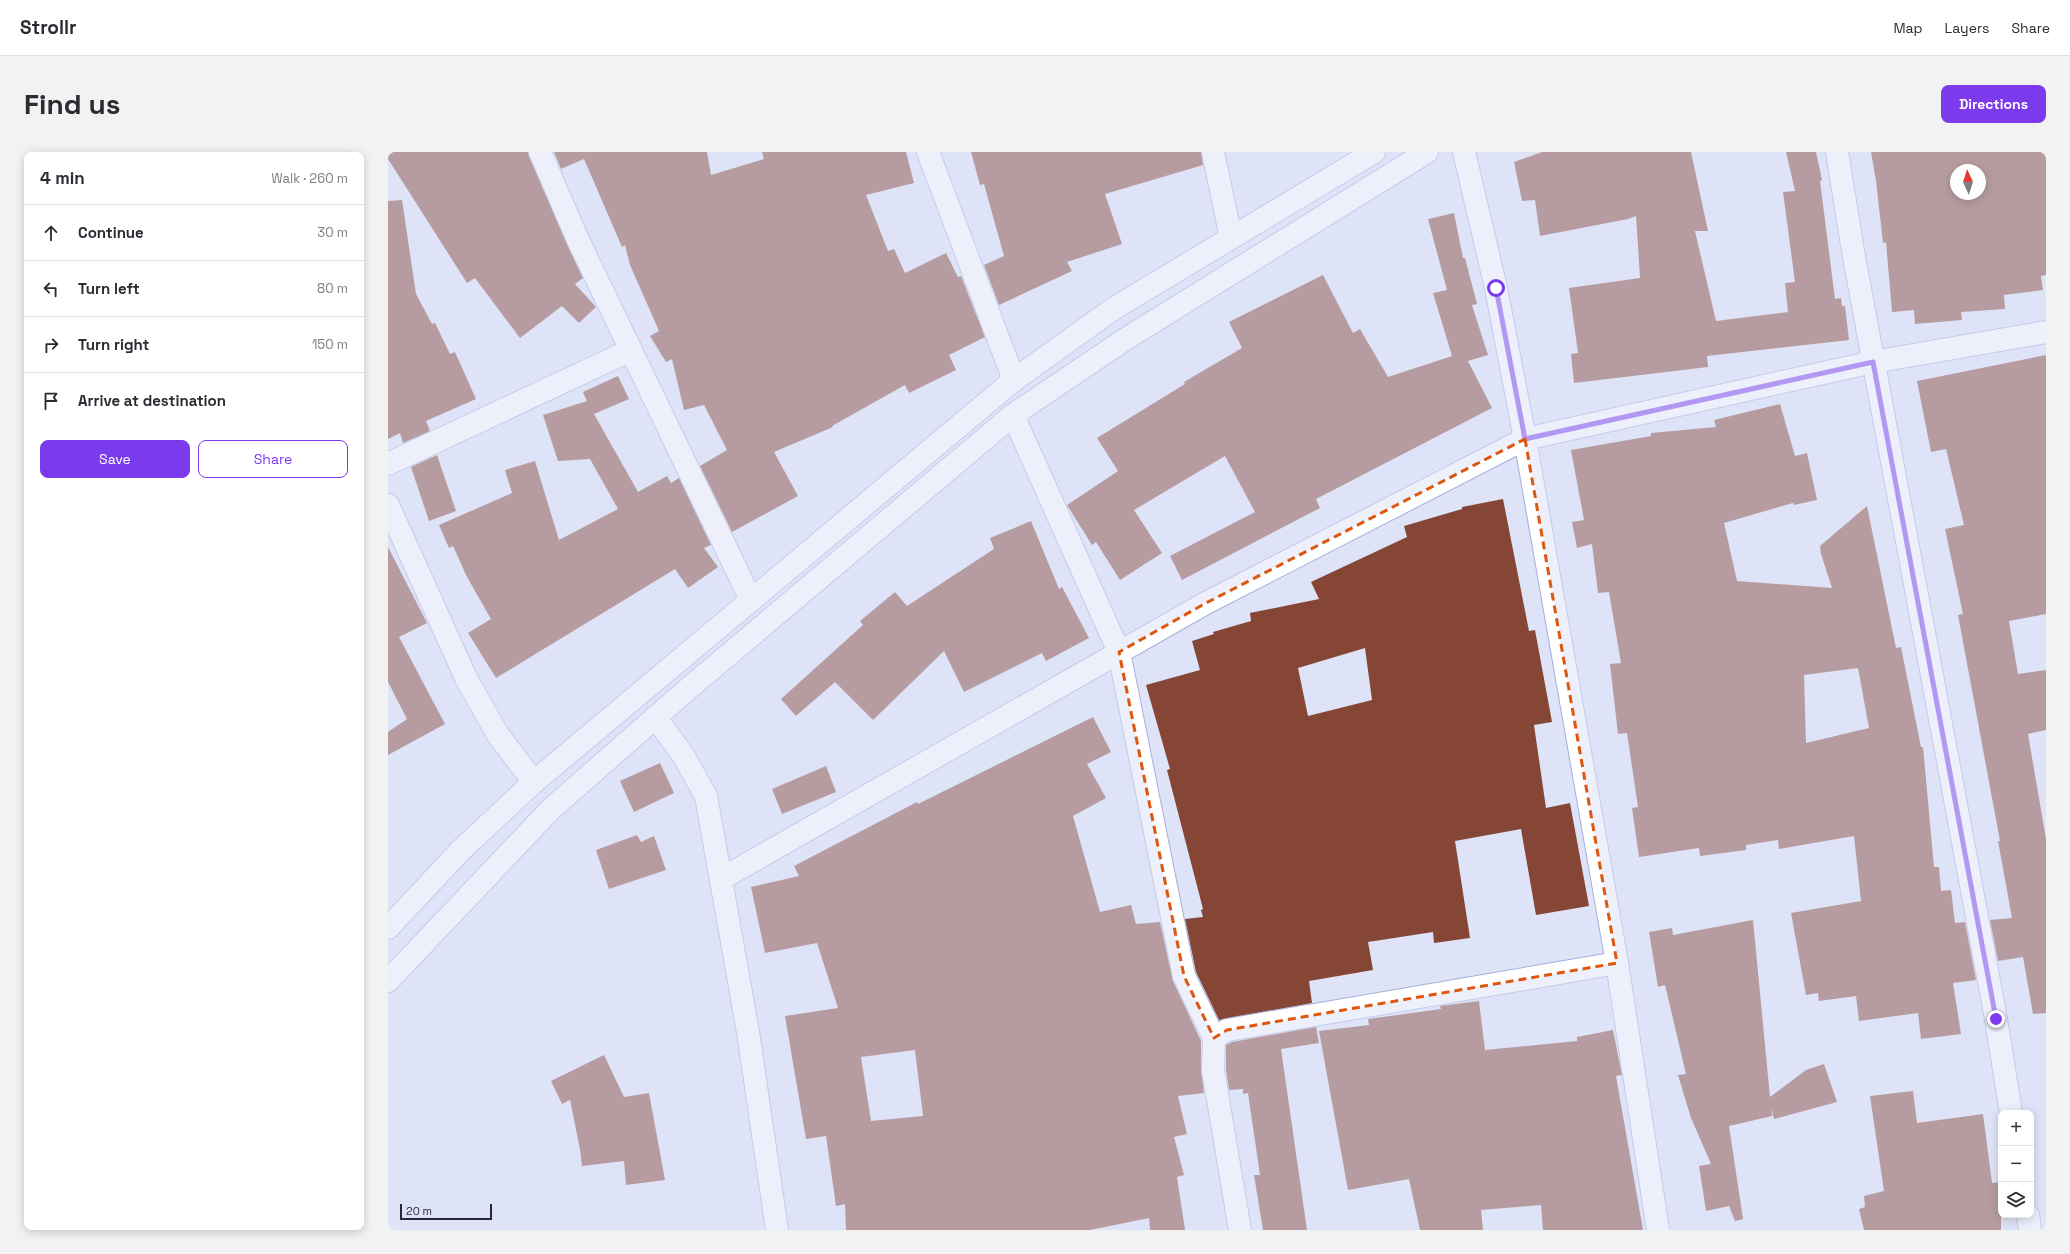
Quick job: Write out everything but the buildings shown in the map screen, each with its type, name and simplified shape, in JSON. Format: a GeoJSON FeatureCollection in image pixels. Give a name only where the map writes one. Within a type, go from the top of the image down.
{"type":"FeatureCollection","features":[{"type":"Feature","properties":{"kind":"street"},"geometry":{"type":"LineString","coordinates":[[540,152],[578,240],[751,600]]}},
{"type":"Feature","properties":{"kind":"street"},"geometry":{"type":"LineString","coordinates":[[928,152],[1014,380]]}},
{"type":"Feature","properties":{"kind":"street"},"geometry":{"type":"LineString","coordinates":[[1213,152],[1231,238]]}},
{"type":"Feature","properties":{"kind":"street"},"geometry":{"type":"LineString","coordinates":[[388,928],[462,850],[534,782],[1014,380],[1113,309],[1374,152]]}},
{"type":"Feature","properties":{"kind":"street"},"geometry":{"type":"LineString","coordinates":[[388,981],[551,809],[655,717],[1013,415],[1124,340],[1427,152]]}},
{"type":"Feature","properties":{"kind":"street"},"geometry":{"type":"LineString","coordinates":[[1464,152],[1496,288],[1525,439],[1617,963],[1658,1230]]}},
{"type":"Feature","properties":{"kind":"street"},"geometry":{"type":"LineString","coordinates":[[1837,152],[1873,362],[1996,1019],[2011,1110]]}},
{"type":"Feature","properties":{"kind":"street"},"geometry":{"type":"LineString","coordinates":[[721,879],[1206,603],[1525,439],[1873,362],[2046,332]]}},
{"type":"Feature","properties":{"kind":"street"},"geometry":{"type":"LineString","coordinates":[[388,464],[631,350]]}},
{"type":"Feature","properties":{"kind":"street"},"geometry":{"type":"LineString","coordinates":[[1013,415],[1119,652],[1184,976],[1214,1038],[1213,1070],[1240,1230]]}},
{"type":"Feature","properties":{"kind":"street"},"geometry":{"type":"LineString","coordinates":[[388,505],[466,678],[498,735],[534,782]]}},
{"type":"Feature","properties":{"kind":"street"},"geometry":{"type":"LineString","coordinates":[[655,717],[683,755],[706,796],[748,1032],[777,1230]]}},
{"type":"Feature","properties":{"kind":"street"},"geometry":{"type":"LineString","coordinates":[[1214,1038],[1227,1030],[1617,963]]}},
{"type":"Feature","properties":{"kind":"street"},"geometry":{"type":"LineString","coordinates":[[2028,1218],[2030,1230]]}},
{"type":"Feature","properties":{"kind":"highlighted area"},"geometry":{"type":"Polygon","coordinates":[[[1525,439],[1617,963],[1227,1030],[1214,1038],[1184,976],[1119,652],[1206,603],[1525,439]]]}},
{"type":"Feature","properties":{"kind":"route"},"geometry":{"type":"LineString","coordinates":[[1496,288],[1525,439],[1873,362],[1996,1019]]}}]}
